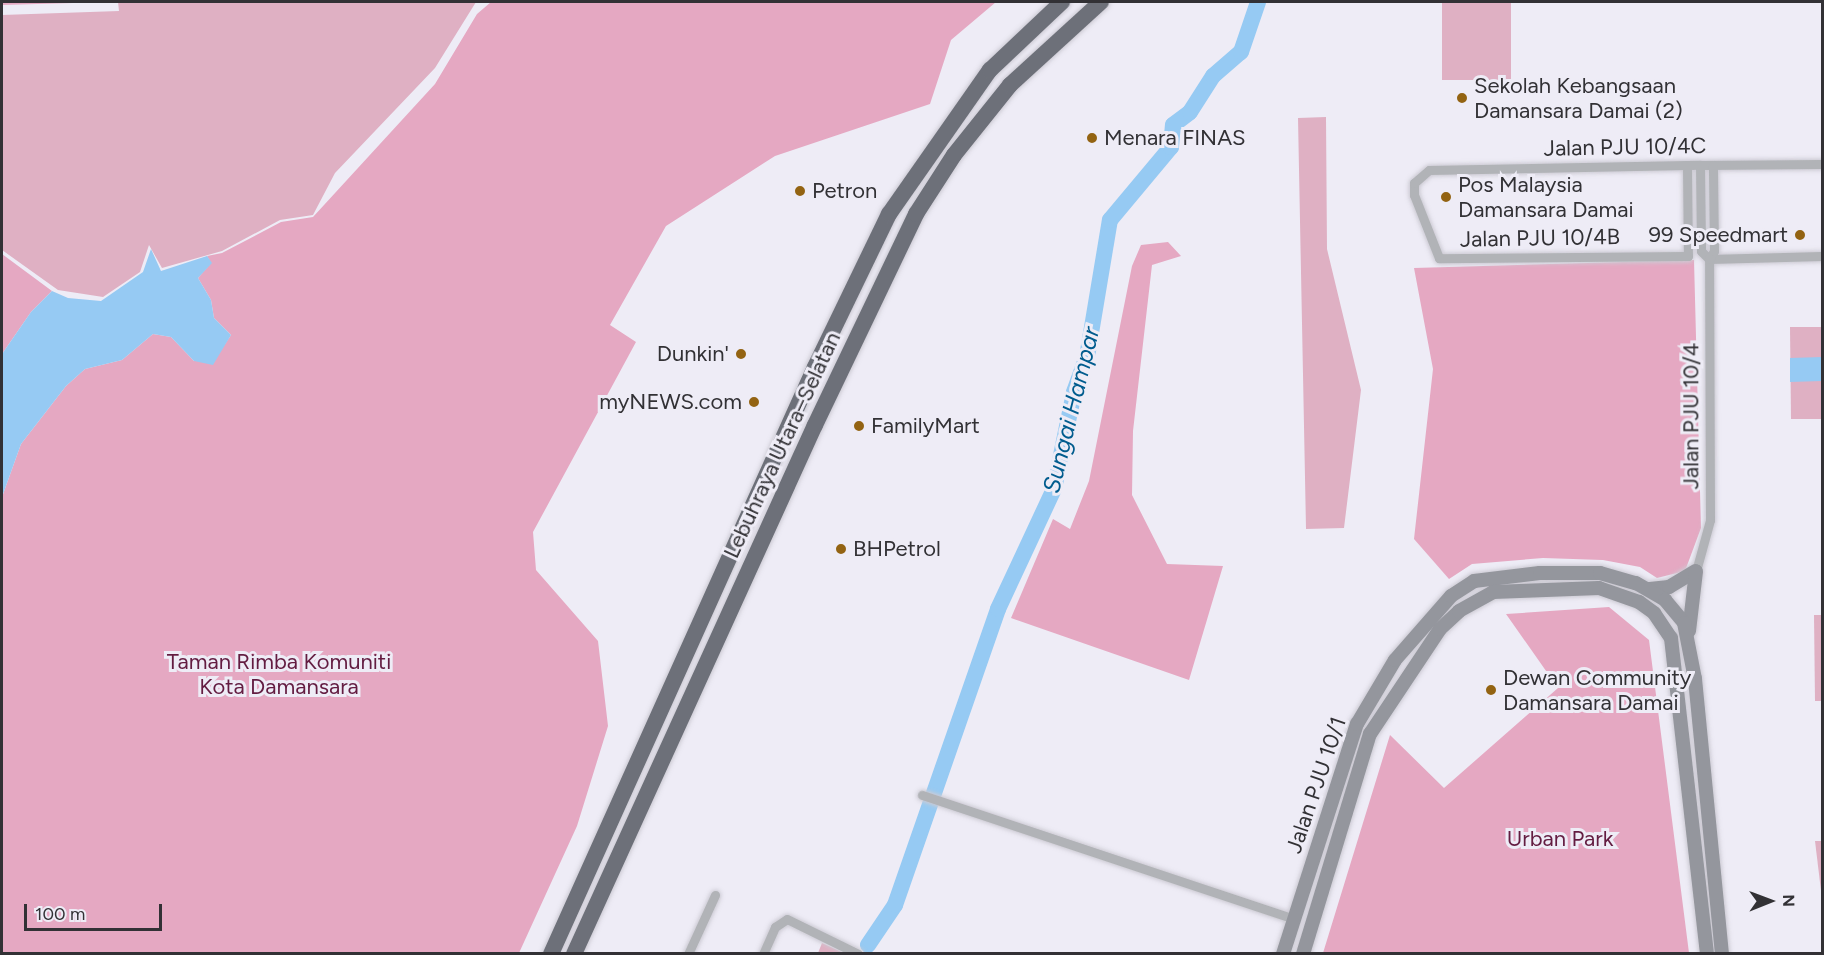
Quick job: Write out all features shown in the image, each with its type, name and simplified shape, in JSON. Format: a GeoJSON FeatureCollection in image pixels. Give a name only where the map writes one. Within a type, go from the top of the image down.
{"type":"FeatureCollection","features":[{"type":"Feature","properties":{"kind":"highway","name":"Lebuhraya Utara–Selatan"},"geometry":{"type":"LineString","coordinates":[[551,954],[846,299],[890,214],[990,70],[1062,2]]}},
{"type":"Feature","properties":{"kind":"highway","name":"Lebuhraya Utara–Selatan"},"geometry":{"type":"LineString","coordinates":[[574,954],[814,425],[916,214],[954,155],[1010,85],[1101,2]]}},
{"type":"Feature","properties":{"kind":"street","name":"Jalan PJU 10/4C"},"geometry":{"type":"LineString","coordinates":[[1429,170],[1822,164]]}},
{"type":"Feature","properties":{"kind":"street","name":"Jalan PJU 10/4"},"geometry":{"type":"LineString","coordinates":[[1700,165],[1701,251],[1709,259]]}},
{"type":"Feature","properties":{"kind":"street","name":"Jalan PJU 10/4"},"geometry":{"type":"LineString","coordinates":[[1696,571],[1710,520],[1709,259],[1714,251],[1713,165]]}},
{"type":"Feature","properties":{"kind":"street","name":"Jalan PJU 10/4B"},"geometry":{"type":"LineString","coordinates":[[1429,170],[1414,183],[1414,195],[1439,258],[1688,256],[1687,166]]}},
{"type":"Feature","properties":{"kind":"street"},"geometry":{"type":"LineString","coordinates":[[1709,259],[1822,256]]}},
{"type":"Feature","properties":{"kind":"street"},"geometry":{"type":"LineString","coordinates":[[1650,589],[1669,587],[1696,571]]}},
{"type":"Feature","properties":{"kind":"street"},"geometry":{"type":"LineString","coordinates":[[1689,635],[1696,571]]}},
{"type":"Feature","properties":{"kind":"street"},"geometry":{"type":"LineString","coordinates":[[1540,589],[1600,573]]}},
{"type":"Feature","properties":{"kind":"street","name":"Jalan PJU 10/1"},"geometry":{"type":"LineString","coordinates":[[1283,954],[1357,724],[1400,653],[1451,596],[1474,581],[1490,577],[1600,573],[1650,589],[1675,611],[1689,635],[1722,954]]}},
{"type":"Feature","properties":{"kind":"street","name":"Jalan PJU 10/1"},"geometry":{"type":"LineString","coordinates":[[1303,954],[1370,734],[1440,629],[1481,596],[1540,589],[1618,592],[1654,613],[1671,638],[1707,954]]}},
{"type":"Feature","properties":{"kind":"street"},"geometry":{"type":"LineString","coordinates":[[1700,888],[1696,808],[1705,778]]}},
{"type":"Feature","properties":{"kind":"street"},"geometry":{"type":"LineString","coordinates":[[922,795],[1294,919]]}},
{"type":"Feature","properties":{"kind":"street"},"geometry":{"type":"LineString","coordinates":[[1330,806],[1333,855]]}},
{"type":"Feature","properties":{"kind":"street"},"geometry":{"type":"LineString","coordinates":[[688,954],[715,895]]}},
{"type":"Feature","properties":{"kind":"street"},"geometry":{"type":"LineString","coordinates":[[763,954],[775,927],[787,919],[858,954]]}},
{"type":"Feature","properties":{"kind":"shaded area"},"geometry":{"type":"Polygon","coordinates":[[[118,2],[476,2],[435,68],[335,173],[313,215],[280,220],[222,251],[162,268],[149,245],[140,272],[103,297],[58,290],[2,250],[2,15],[119,11],[118,2]]]}},
{"type":"Feature","properties":{"kind":"shaded area"},"geometry":{"type":"Polygon","coordinates":[[[1442,2],[1511,2],[1511,80],[1442,80],[1442,2]]]}},
{"type":"Feature","properties":{"kind":"shaded area"},"geometry":{"type":"Polygon","coordinates":[[[1326,117],[1327,249],[1361,390],[1344,528],[1306,529],[1298,118],[1326,117]]]}},
{"type":"Feature","properties":{"kind":"shaded area"},"geometry":{"type":"Polygon","coordinates":[[[1790,327],[1822,327],[1822,419],[1791,419],[1790,327]]]}},
{"type":"Feature","properties":{"kind":"shaded area"},"geometry":{"type":"Polygon","coordinates":[[[1814,615],[1822,615],[1822,701],[1815,701],[1814,615]]]}},
{"type":"Feature","properties":{"kind":"shaded area"},"geometry":{"type":"Polygon","coordinates":[[[1815,841],[1822,841],[1822,899],[1815,841]]]}},
{"type":"Feature","properties":{"kind":"shaded area"},"geometry":{"type":"Polygon","coordinates":[[[822,943],[844,953],[818,953],[822,943]]]}},
{"type":"Feature","properties":{"kind":"green space"},"geometry":{"type":"Polygon","coordinates":[[[2,2],[109,2],[2,5],[2,2]]]}},
{"type":"Feature","properties":{"kind":"green space","name":"Taman Rimba Komuniti Kota Damansara"},"geometry":{"type":"Polygon","coordinates":[[[491,2],[996,2],[951,40],[930,104],[775,156],[666,226],[610,325],[636,342],[533,532],[536,570],[598,641],[608,726],[577,826],[519,953],[2,953],[2,497],[21,444],[66,386],[85,369],[122,360],[153,334],[171,337],[194,361],[221,350],[231,335],[214,318],[211,300],[198,278],[211,263],[207,256],[222,253],[281,222],[313,217],[435,84],[477,14],[491,2]]]}},
{"type":"Feature","properties":{"kind":"green space"},"geometry":{"type":"Polygon","coordinates":[[[1168,242],[1181,256],[1152,265],[1133,431],[1132,495],[1167,564],[1223,566],[1189,680],[1011,618],[1053,519],[1070,529],[1089,481],[1132,266],[1141,245],[1168,242]]]}},
{"type":"Feature","properties":{"kind":"green space"},"geometry":{"type":"Polygon","coordinates":[[[2,254],[52,291],[31,312],[2,354],[2,254]]]}},
{"type":"Feature","properties":{"kind":"green space"},"geometry":{"type":"Polygon","coordinates":[[[1694,260],[1701,528],[1685,571],[1657,578],[1640,567],[1603,560],[1543,558],[1472,564],[1449,579],[1414,539],[1433,369],[1414,268],[1694,260]]]}},
{"type":"Feature","properties":{"kind":"green space","name":"Urban Park"},"geometry":{"type":"Polygon","coordinates":[[[1609,607],[1649,640],[1689,953],[1323,953],[1390,735],[1444,788],[1558,688],[1506,614],[1609,607]]]}},
{"type":"Feature","properties":{"kind":"water"},"geometry":{"type":"Polygon","coordinates":[[[151,249],[161,271],[207,256],[212,263],[198,278],[211,300],[214,318],[231,335],[213,365],[194,361],[171,337],[153,334],[122,360],[85,369],[66,386],[21,444],[2,497],[2,354],[31,312],[52,291],[68,298],[101,301],[143,272],[151,249]]]}},
{"type":"Feature","properties":{"kind":"water"},"geometry":{"type":"Polygon","coordinates":[[[1822,357],[1822,381],[1790,382],[1790,358],[1822,357]]]}},
{"type":"Feature","properties":{"kind":"waterway","name":"Sungai Hampar"},"geometry":{"type":"LineString","coordinates":[[868,945],[895,905],[998,609],[1054,489],[1074,392],[1087,357],[1110,220],[1171,147],[1173,125],[1190,112],[1213,76],[1241,52],[1258,2]]}},
{"type":"Feature","properties":{"kind":"place","name":"Sekolah Kebangsaan Damansara Damai (2)"},"geometry":{"type":"Point","coordinates":[1462,98]}},
{"type":"Feature","properties":{"kind":"place","name":"Menara FINAS"},"geometry":{"type":"Point","coordinates":[1092,138]}},
{"type":"Feature","properties":{"kind":"place","name":"Petron"},"geometry":{"type":"Point","coordinates":[800,191]}},
{"type":"Feature","properties":{"kind":"place","name":"Pos Malaysia Damansara Damai"},"geometry":{"type":"Point","coordinates":[1446,197]}},
{"type":"Feature","properties":{"kind":"place","name":"99 Speedmart"},"geometry":{"type":"Point","coordinates":[1800,235]}},
{"type":"Feature","properties":{"kind":"place","name":"Dunkin'"},"geometry":{"type":"Point","coordinates":[741,354]}},
{"type":"Feature","properties":{"kind":"place","name":"myNEWS.com"},"geometry":{"type":"Point","coordinates":[754,402]}},
{"type":"Feature","properties":{"kind":"place","name":"FamilyMart"},"geometry":{"type":"Point","coordinates":[859,426]}},
{"type":"Feature","properties":{"kind":"place","name":"BHPetrol"},"geometry":{"type":"Point","coordinates":[841,549]}},
{"type":"Feature","properties":{"kind":"place","name":"Dewan Community Damansara Damai"},"geometry":{"type":"Point","coordinates":[1491,690]}}]}
